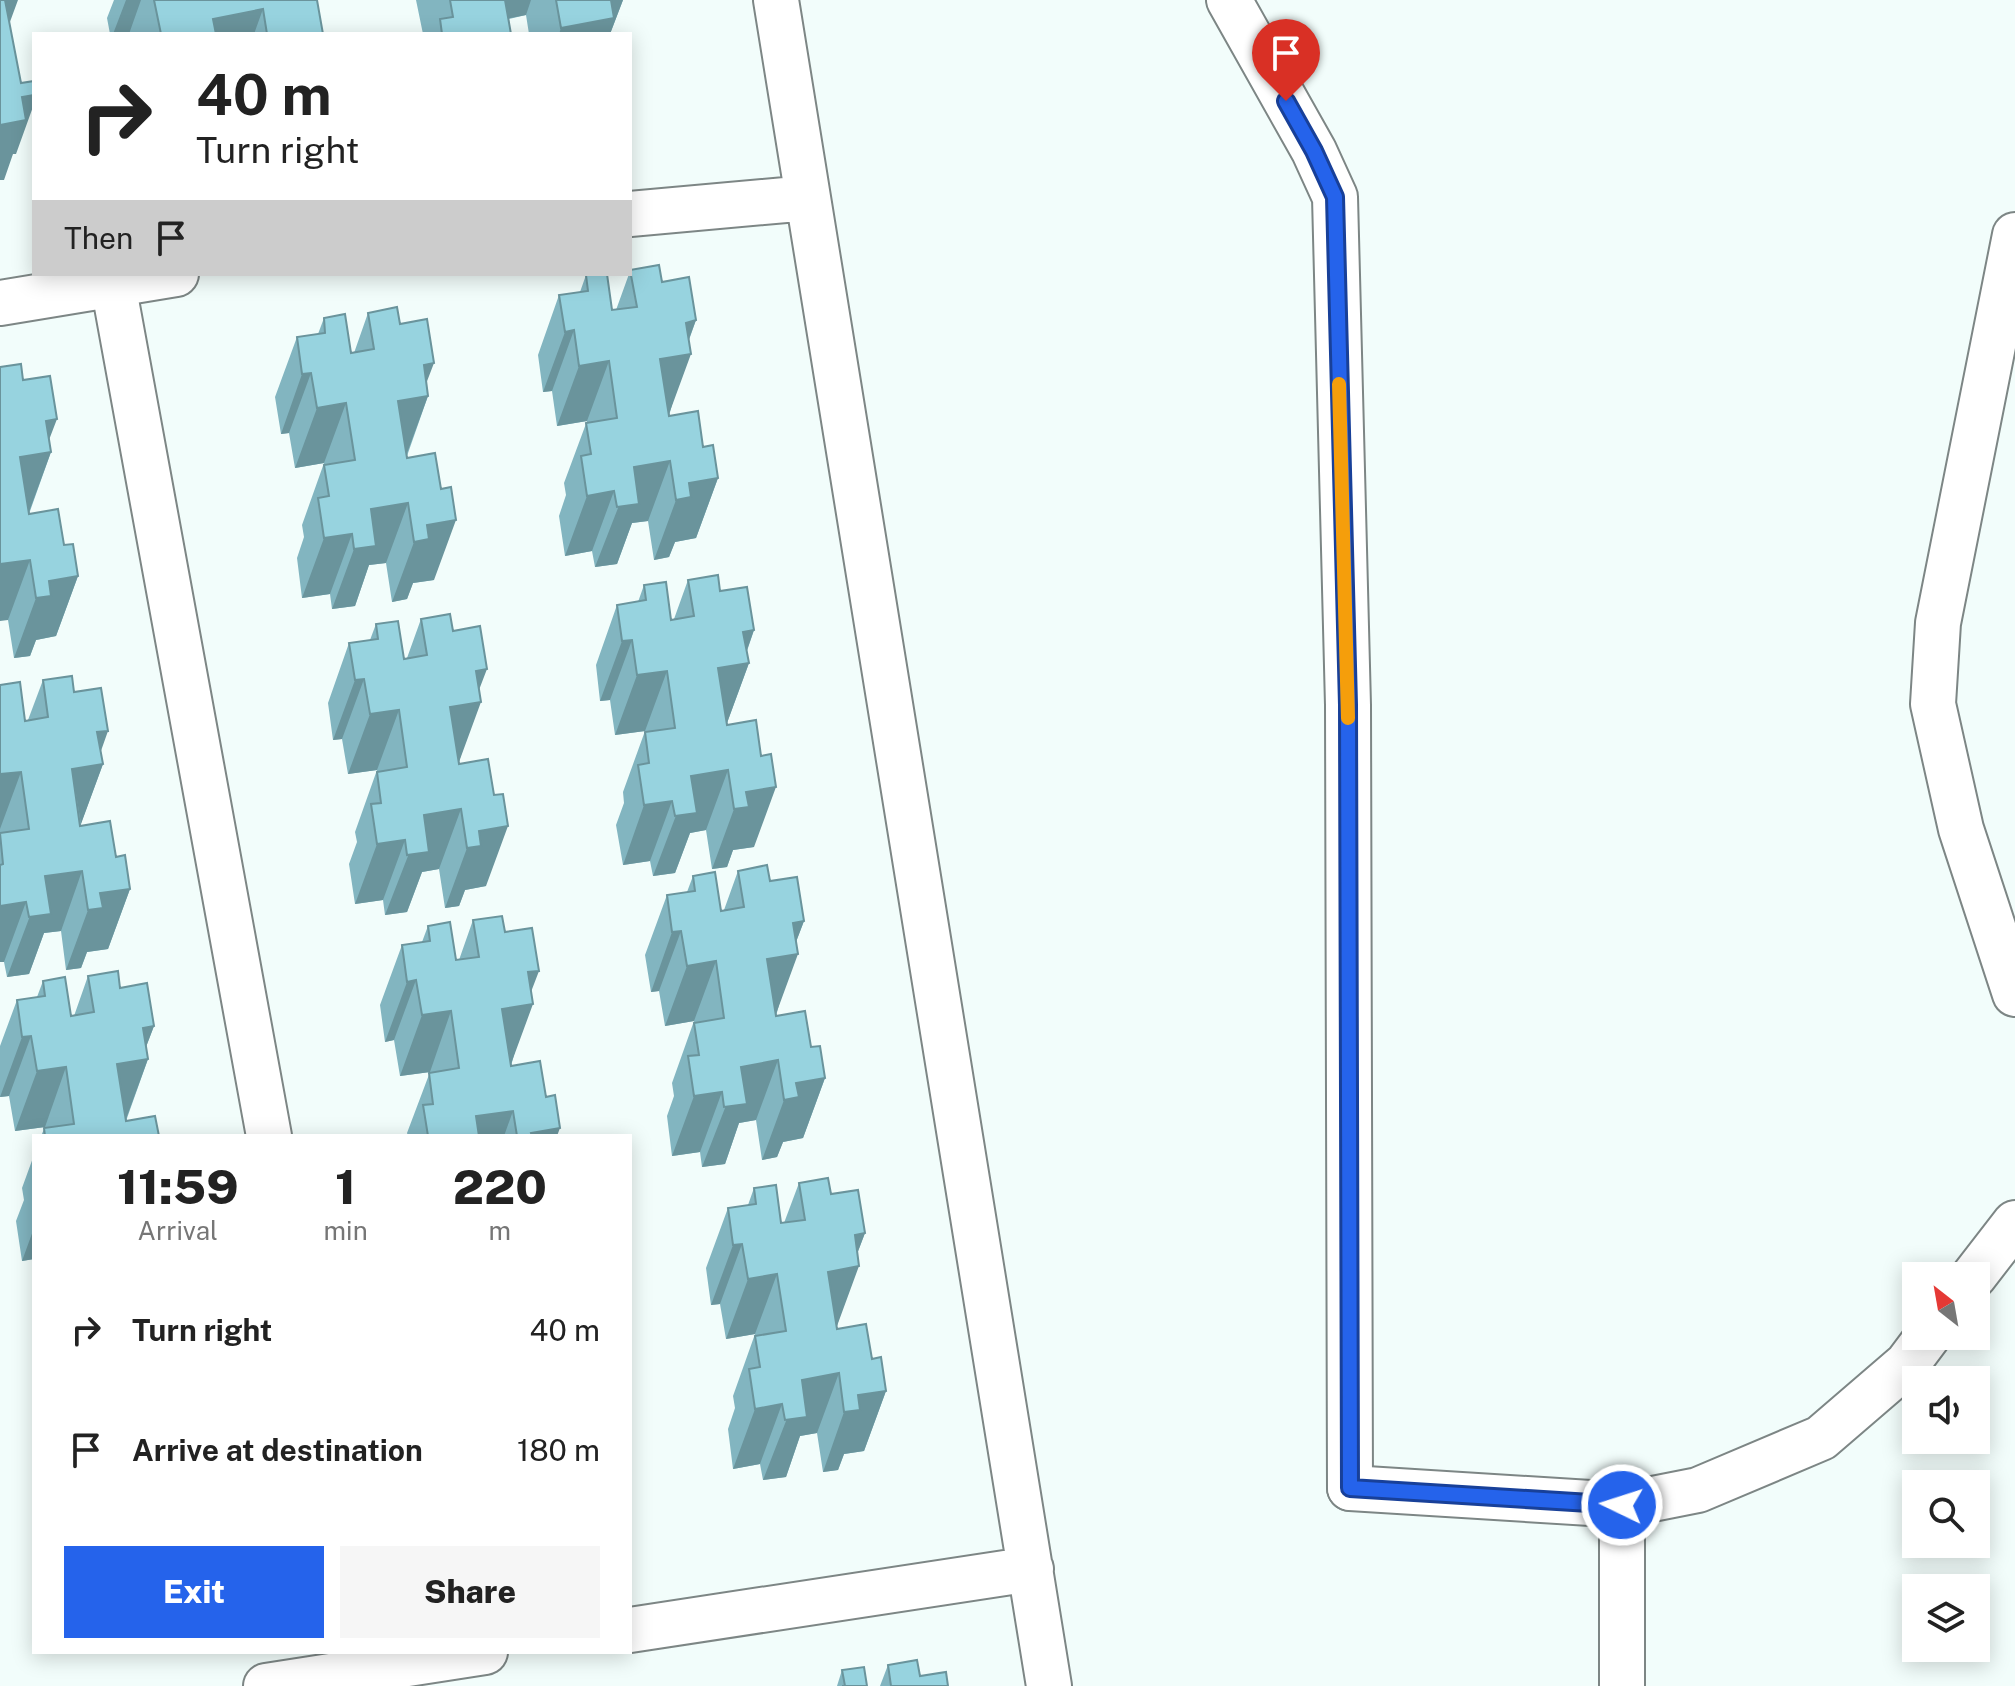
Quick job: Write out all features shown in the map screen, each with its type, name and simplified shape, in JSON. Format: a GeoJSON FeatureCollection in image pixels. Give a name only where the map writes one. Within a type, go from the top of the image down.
{"type":"FeatureCollection","features":[{"type":"Feature","properties":{"kind":"street"},"geometry":{"type":"LineString","coordinates":[[776,0],[1049,1686]]}},
{"type":"Feature","properties":{"kind":"street"},"geometry":{"type":"LineString","coordinates":[[1229,0],[1314,151],[1335,197],[1348,705],[1350,1488],[1622,1505],[1698,1490],[1821,1438],[1907,1364],[1918,1350]]}},
{"type":"Feature","properties":{"kind":"street"},"geometry":{"type":"LineString","coordinates":[[632,214],[808,198]]}},
{"type":"Feature","properties":{"kind":"street"},"geometry":{"type":"LineString","coordinates":[[2015,235],[1938,623],[1933,704],[1961,829],[2015,994]]}},
{"type":"Feature","properties":{"kind":"street"},"geometry":{"type":"LineString","coordinates":[[0,303],[163,276]]}},
{"type":"Feature","properties":{"kind":"street"},"geometry":{"type":"LineString","coordinates":[[113,284],[269,1134]]}},
{"type":"Feature","properties":{"kind":"street"},"geometry":{"type":"LineString","coordinates":[[1985,1262],[2015,1223]]}},
{"type":"Feature","properties":{"kind":"street"},"geometry":{"type":"LineString","coordinates":[[1622,1505],[1622,1686]]}},
{"type":"Feature","properties":{"kind":"street"},"geometry":{"type":"LineString","coordinates":[[632,1630],[1031,1569]]}},
{"type":"Feature","properties":{"kind":"street"},"geometry":{"type":"LineString","coordinates":[[266,1686],[471,1654]]}},
{"type":"Feature","properties":{"kind":"building"},"geometry":{"type":"Polygon","coordinates":[[[0,0],[5,0],[21,83],[32,81],[32,95],[22,97],[26,120],[0,125],[0,0]]]}},
{"type":"Feature","properties":{"kind":"building"},"geometry":{"type":"Polygon","coordinates":[[[154,0],[317,0],[323,32],[267,32],[263,9],[213,19],[216,32],[161,32],[154,0]]]}},
{"type":"Feature","properties":{"kind":"building"},"geometry":{"type":"Polygon","coordinates":[[[450,0],[505,0],[511,32],[442,32],[440,19],[453,17],[450,0]]]}},
{"type":"Feature","properties":{"kind":"building"},"geometry":{"type":"Polygon","coordinates":[[[556,0],[611,0],[614,18],[561,28],[556,0]]]}},
{"type":"Feature","properties":{"kind":"building"},"geometry":{"type":"Polygon","coordinates":[[[659,265],[662,282],[689,277],[696,320],[686,323],[691,354],[660,359],[669,416],[698,411],[703,447],[713,445],[718,478],[689,483],[691,497],[676,500],[670,461],[634,467],[639,504],[617,507],[614,491],[587,496],[581,456],[591,454],[586,423],[617,418],[609,361],[579,366],[574,330],[565,332],[559,295],[588,291],[586,276],[607,276],[612,310],[637,307],[632,270],[659,265]]]}},
{"type":"Feature","properties":{"kind":"building"},"geometry":{"type":"Polygon","coordinates":[[[397,307],[400,324],[427,319],[434,363],[424,365],[428,396],[398,401],[407,458],[435,453],[441,489],[451,487],[456,520],[427,525],[429,539],[414,542],[408,503],[371,509],[376,546],[354,549],[352,534],[324,538],[318,498],[329,496],[324,465],[355,460],[346,403],[317,408],[311,373],[302,374],[297,337],[325,333],[324,318],[345,314],[351,353],[374,349],[368,313],[397,307]]]}},
{"type":"Feature","properties":{"kind":"building"},"geometry":{"type":"Polygon","coordinates":[[[21,364],[23,380],[50,376],[57,419],[46,421],[51,452],[20,457],[29,514],[58,509],[64,545],[73,544],[78,576],[49,581],[51,596],[36,598],[30,560],[0,564],[0,367],[21,364]]]}},
{"type":"Feature","properties":{"kind":"building"},"geometry":{"type":"Polygon","coordinates":[[[718,575],[720,591],[747,587],[754,630],[743,632],[749,663],[718,668],[727,725],[756,720],[761,756],[771,754],[776,787],[746,792],[749,807],[734,809],[728,770],[691,776],[697,813],[675,816],[672,801],[644,805],[638,765],[649,763],[645,732],[675,728],[667,671],[637,675],[632,640],[622,641],[617,605],[646,600],[644,585],[666,582],[671,620],[694,616],[688,580],[718,575]]]}},
{"type":"Feature","properties":{"kind":"building"},"geometry":{"type":"Polygon","coordinates":[[[450,614],[453,631],[480,626],[487,669],[476,671],[481,702],[450,707],[459,764],[488,759],[494,795],[503,794],[508,826],[479,831],[481,846],[467,848],[461,809],[424,815],[429,852],[407,855],[405,840],[377,844],[371,804],[381,803],[377,772],[407,767],[399,710],[370,714],[364,679],[355,680],[349,643],[378,639],[376,624],[398,621],[404,659],[427,655],[421,619],[450,614]]]}},
{"type":"Feature","properties":{"kind":"building"},"geometry":{"type":"Polygon","coordinates":[[[72,676],[74,692],[101,688],[108,731],[97,732],[103,764],[72,769],[80,826],[110,821],[116,857],[125,855],[130,889],[100,893],[103,908],[88,910],[82,871],[45,876],[51,914],[29,917],[26,902],[0,906],[0,865],[3,864],[0,833],[29,829],[21,772],[0,774],[0,685],[20,682],[25,721],[48,717],[43,680],[72,676]]]}},
{"type":"Feature","properties":{"kind":"building"},"geometry":{"type":"Polygon","coordinates":[[[767,865],[770,881],[797,877],[804,921],[793,923],[798,954],[767,959],[776,1016],[805,1011],[811,1047],[820,1046],[825,1078],[796,1083],[799,1097],[784,1100],[778,1060],[741,1067],[747,1104],[724,1107],[722,1092],[694,1096],[688,1056],[699,1055],[694,1023],[724,1018],[716,961],[687,966],[681,931],[672,932],[667,895],[695,891],[693,876],[715,872],[721,911],[744,907],[738,871],[767,865]]]}},
{"type":"Feature","properties":{"kind":"building"},"geometry":{"type":"Polygon","coordinates":[[[502,916],[505,932],[532,928],[539,971],[528,972],[533,1004],[502,1009],[511,1066],[540,1061],[546,1097],[555,1095],[560,1128],[517,1134],[513,1111],[476,1116],[479,1134],[428,1134],[423,1105],[433,1104],[429,1073],[459,1068],[451,1011],[422,1015],[416,980],[407,982],[402,945],[430,941],[428,926],[450,922],[456,960],[479,957],[473,920],[502,916]]]}},
{"type":"Feature","properties":{"kind":"building"},"geometry":{"type":"Polygon","coordinates":[[[118,971],[120,988],[147,983],[154,1026],[143,1028],[148,1059],[117,1064],[126,1121],[155,1116],[159,1134],[45,1134],[44,1128],[74,1124],[66,1067],[37,1071],[31,1036],[22,1037],[17,1000],[45,996],[43,981],[65,977],[71,1016],[94,1012],[88,976],[118,971]]]}},
{"type":"Feature","properties":{"kind":"building"},"geometry":{"type":"Polygon","coordinates":[[[828,1178],[831,1194],[858,1190],[865,1233],[855,1235],[859,1266],[828,1272],[837,1329],[866,1324],[872,1359],[881,1357],[886,1391],[858,1395],[860,1410],[844,1412],[839,1373],[802,1380],[807,1417],[785,1420],[782,1404],[755,1409],[749,1369],[760,1367],[755,1336],[786,1331],[777,1274],[748,1279],[742,1244],[733,1245],[728,1208],[756,1204],[754,1188],[776,1185],[781,1223],[805,1220],[799,1183],[828,1178]]]}},
{"type":"Feature","properties":{"kind":"building"},"geometry":{"type":"Polygon","coordinates":[[[917,1660],[920,1676],[946,1672],[948,1686],[891,1686],[888,1665],[917,1660]]]}},
{"type":"Feature","properties":{"kind":"building"},"geometry":{"type":"Polygon","coordinates":[[[864,1667],[867,1686],[845,1686],[842,1670],[864,1667]]]}},
{"type":"Feature","properties":{"kind":"slow traffic"},"geometry":{"type":"LineString","coordinates":[[1339,384],[1348,718]]}},
{"type":"Feature","properties":{"kind":"route"},"geometry":{"type":"LineString","coordinates":[[1286,101],[1335,197],[1348,705],[1350,1488],[1622,1505]]}}]}
